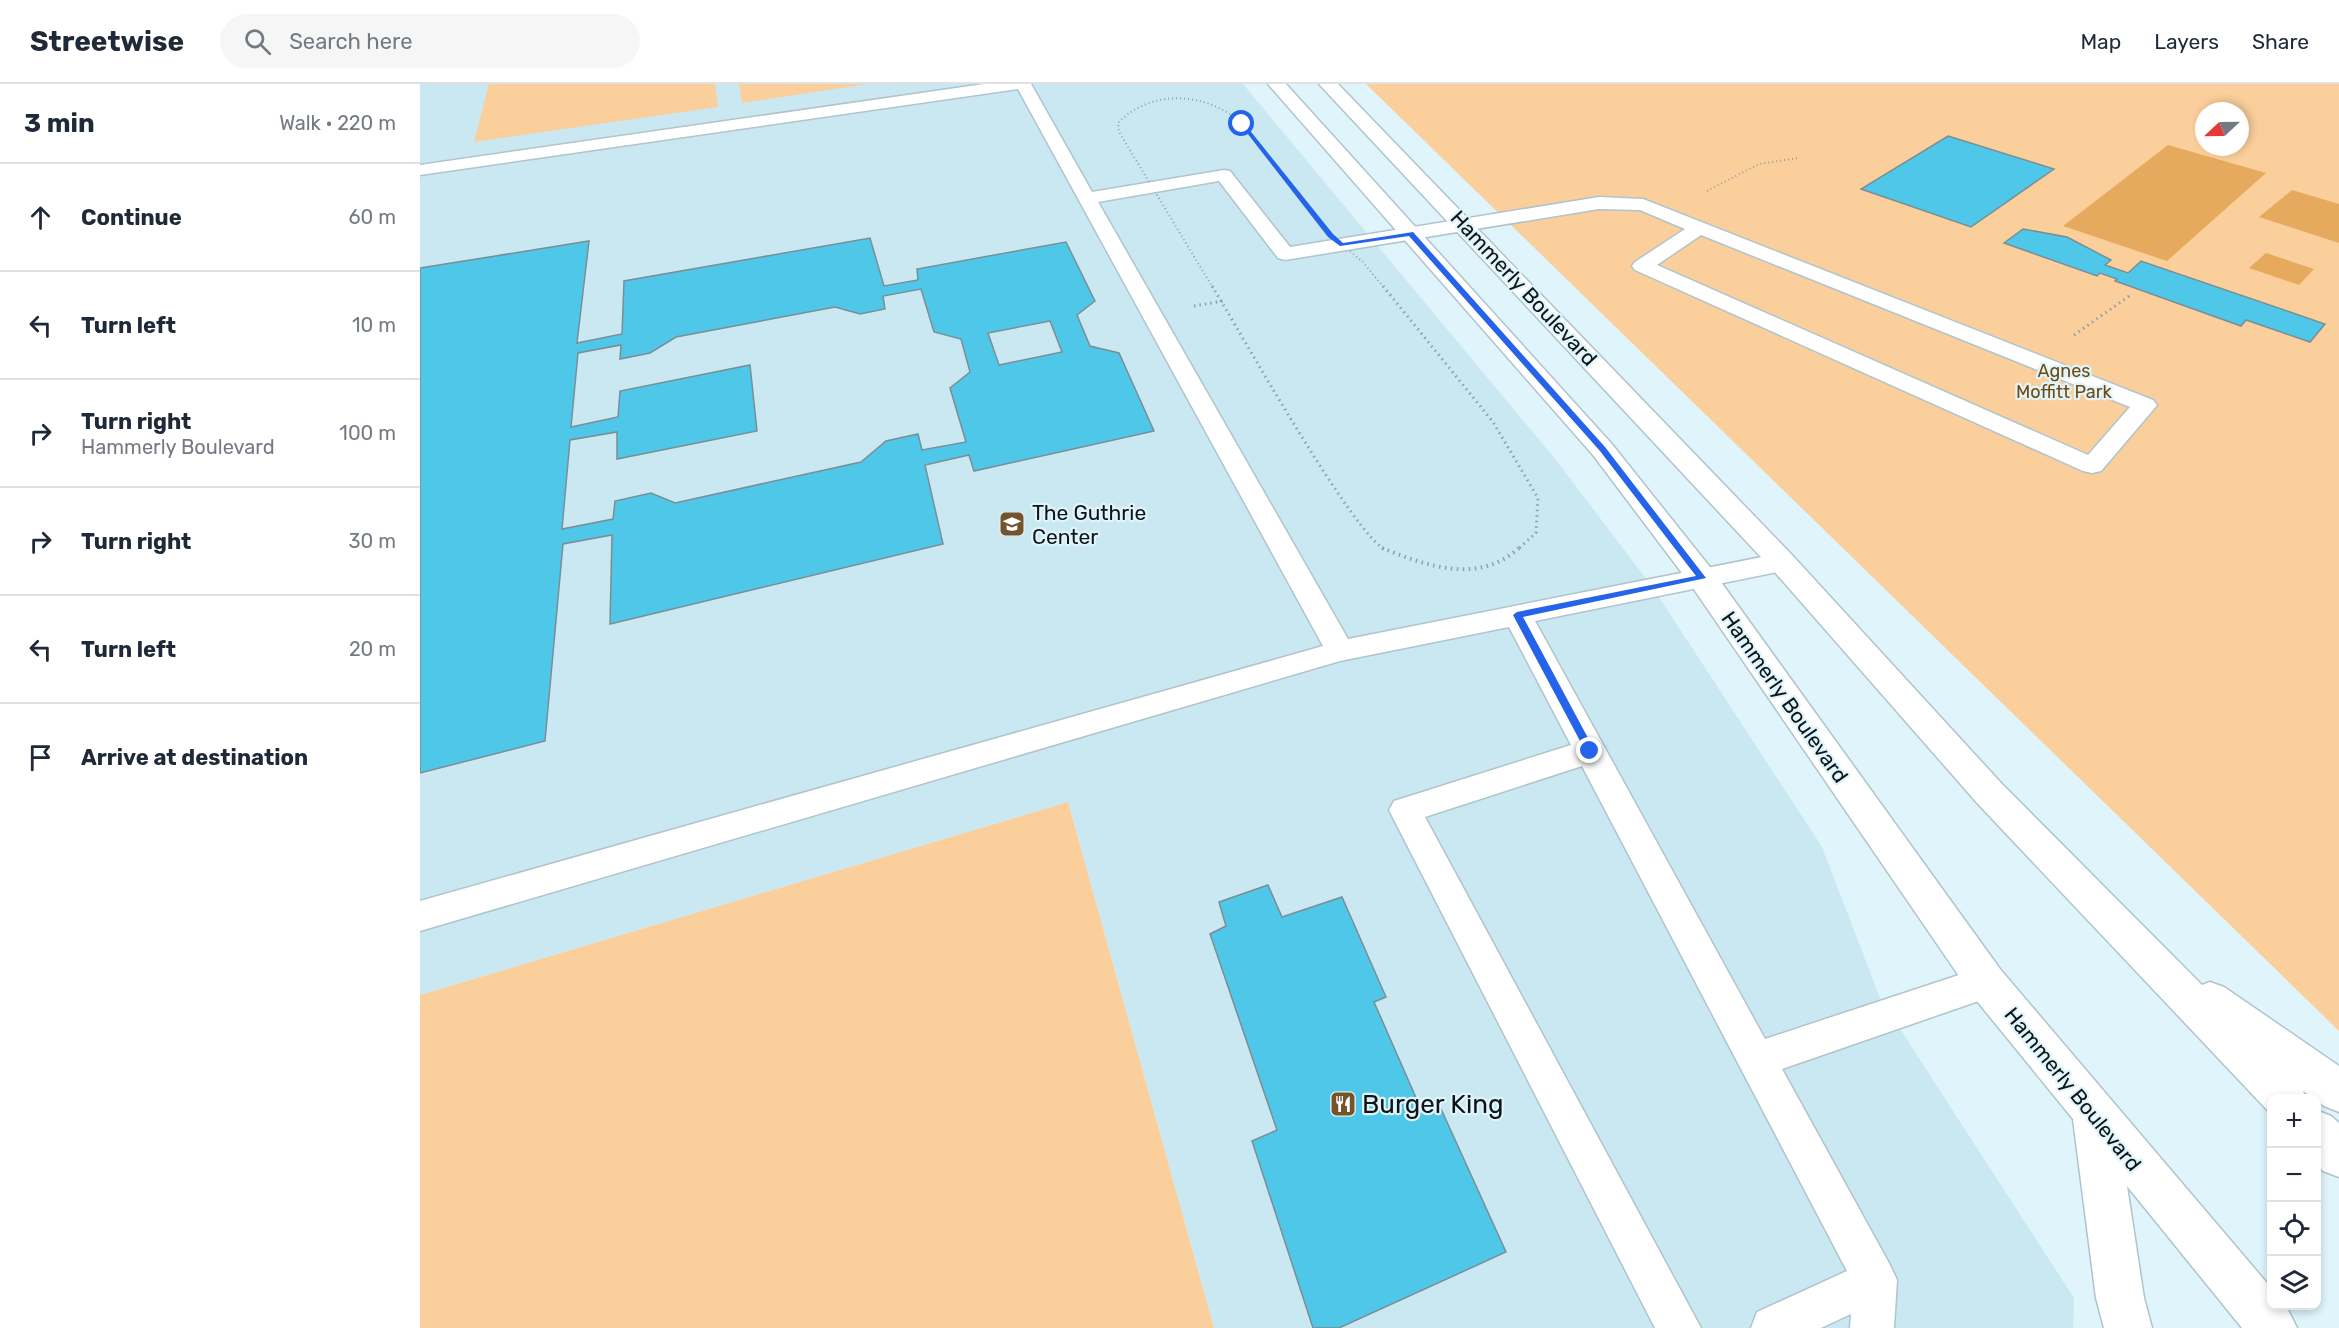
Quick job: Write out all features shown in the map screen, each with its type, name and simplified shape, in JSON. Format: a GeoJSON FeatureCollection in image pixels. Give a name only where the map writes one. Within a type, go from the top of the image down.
{"type":"FeatureCollection","features":[{"type":"Feature","properties":{"kind":"main road","name":"Hammerly Boulevard"},"geometry":{"type":"LineString","coordinates":[[1277,84],[1602,449],[1702,578],[1986,982],[2273,1328]]}},
{"type":"Feature","properties":{"kind":"main road","name":"Hammerly Boulevard"},"geometry":{"type":"LineString","coordinates":[[1328,84],[1466,226],[1782,562],[1990,794],[2281,1094]]}},
{"type":"Feature","properties":{"kind":"main road"},"geometry":{"type":"LineString","coordinates":[[2149,957],[2339,1090]]}},
{"type":"Feature","properties":{"kind":"main road"},"geometry":{"type":"LineString","coordinates":[[2094,1115],[2120,1298],[2128,1328]]}},
{"type":"Feature","properties":{"kind":"main road"},"geometry":{"type":"LineString","coordinates":[[2321,1136],[2339,1155]]}},
{"type":"Feature","properties":{"kind":"lane"},"geometry":{"type":"LineString","coordinates":[[420,170],[1017,84]]}},
{"type":"Feature","properties":{"kind":"lane"},"geometry":{"type":"LineString","coordinates":[[1023,84],[1340,651]]}},
{"type":"Feature","properties":{"kind":"lane"},"geometry":{"type":"LineString","coordinates":[[1087,198],[1224,175],[1285,254],[1599,203],[1643,205],[2145,405],[2092,466],[1642,266],[1699,228]]}},
{"type":"Feature","properties":{"kind":"lane"},"geometry":{"type":"LineString","coordinates":[[420,916],[1340,651],[1782,562]]}},
{"type":"Feature","properties":{"kind":"lane"},"geometry":{"type":"LineString","coordinates":[[1517,615],[1875,1280],[1872,1328]]}},
{"type":"Feature","properties":{"kind":"lane"},"geometry":{"type":"LineString","coordinates":[[1590,751],[1405,810],[1679,1328]]}},
{"type":"Feature","properties":{"kind":"lane"},"geometry":{"type":"LineString","coordinates":[[1755,1060],[1986,982]]}},
{"type":"Feature","properties":{"kind":"lane"},"geometry":{"type":"LineString","coordinates":[[1773,1328],[1875,1280]]}},
{"type":"Feature","properties":{"kind":"path"},"geometry":{"type":"LineString","coordinates":[[1182,98],[1204,100],[1227,108],[1331,236],[1364,262],[1493,422],[1538,498],[1536,533],[1504,562],[1465,572],[1421,564],[1378,547],[1348,510],[1153,187],[1119,132],[1118,123],[1126,112],[1140,105],[1182,98]]}},
{"type":"Feature","properties":{"kind":"path"},"geometry":{"type":"LineString","coordinates":[[1668,215],[1759,164],[1792,161],[1798,158]]}},
{"type":"Feature","properties":{"kind":"path"},"geometry":{"type":"LineString","coordinates":[[2037,362],[2132,294]]}},
{"type":"Feature","properties":{"kind":"shaded area","name":"The Guthrie Center"},"geometry":{"type":"Polygon","coordinates":[[[420,84],[1243,84],[1556,460],[1653,588],[1822,847],[1880,998],[2074,1298],[2073,1328],[1214,1328],[1068,802],[420,995],[420,84]]]}},
{"type":"Feature","properties":{"kind":"shaded area"},"geometry":{"type":"Polygon","coordinates":[[[2168,145],[2195,153],[2195,156],[2206,156],[2266,173],[2167,261],[2063,226],[2168,145]]]}},
{"type":"Feature","properties":{"kind":"shaded area"},"geometry":{"type":"Polygon","coordinates":[[[2292,190],[2339,204],[2339,243],[2259,217],[2292,190]]]}},
{"type":"Feature","properties":{"kind":"shaded area"},"geometry":{"type":"Polygon","coordinates":[[[2266,253],[2314,269],[2299,285],[2249,268],[2266,253]]]}},
{"type":"Feature","properties":{"kind":"green space"},"geometry":{"type":"Polygon","coordinates":[[[489,84],[715,84],[718,107],[474,142],[489,84]]]}},
{"type":"Feature","properties":{"kind":"green space"},"geometry":{"type":"Polygon","coordinates":[[[739,84],[867,84],[742,103],[739,84]]]}},
{"type":"Feature","properties":{"kind":"green space","name":"Agnes Moffitt Park"},"geometry":{"type":"Polygon","coordinates":[[[1366,84],[2339,84],[2339,1031],[1366,84]]]}},
{"type":"Feature","properties":{"kind":"green space"},"geometry":{"type":"Polygon","coordinates":[[[1068,802],[1214,1328],[420,1328],[420,995],[1068,802]]]}},
{"type":"Feature","properties":{"kind":"building"},"geometry":{"type":"Polygon","coordinates":[[[1948,136],[2054,169],[1971,227],[1861,189],[1948,136]]]}},
{"type":"Feature","properties":{"kind":"building"},"geometry":{"type":"Polygon","coordinates":[[[2023,229],[2067,237],[2111,260],[2105,265],[2128,273],[2141,261],[2325,324],[2310,342],[2246,320],[2241,326],[2115,281],[2117,279],[2100,273],[2097,276],[2004,243],[2023,229]]]}},
{"type":"Feature","properties":{"kind":"building"},"geometry":{"type":"Polygon","coordinates":[[[870,238],[884,286],[918,280],[917,269],[1066,242],[1095,301],[1077,315],[1090,346],[1119,353],[1154,431],[974,471],[969,455],[925,465],[943,544],[610,624],[612,535],[563,544],[545,741],[420,773],[420,268],[589,241],[577,343],[622,334],[624,281],[870,238]],[[921,289],[883,296],[885,309],[860,314],[835,307],[676,337],[650,353],[620,359],[621,345],[578,353],[571,427],[618,417],[620,391],[750,365],[757,431],[617,459],[617,432],[570,440],[562,529],[613,519],[615,501],[651,493],[675,503],[861,462],[886,441],[918,434],[922,450],[966,442],[950,388],[970,372],[961,339],[934,332],[921,289]],[[1050,321],[988,333],[999,365],[1062,352],[1050,321]]]}},
{"type":"Feature","properties":{"kind":"building","name":"Burger King"},"geometry":{"type":"Polygon","coordinates":[[[1268,885],[1282,917],[1342,897],[1386,997],[1374,1002],[1421,1109],[1437,1100],[1506,1252],[1339,1328],[1313,1328],[1252,1141],[1277,1130],[1210,934],[1226,926],[1219,902],[1268,885]]]}},
{"type":"Feature","properties":{"kind":"place","name":"The Guthrie Center"},"geometry":{"type":"Point","coordinates":[1012,524]}},
{"type":"Feature","properties":{"kind":"place","name":"Burger King"},"geometry":{"type":"Point","coordinates":[1343,1104]}},
{"type":"Feature","properties":{"kind":"route"},"geometry":{"type":"LineString","coordinates":[[1242,124],[1331,236],[1342,245],[1410,234],[1602,449],[1702,578],[1517,615],[1590,751]]}}]}
